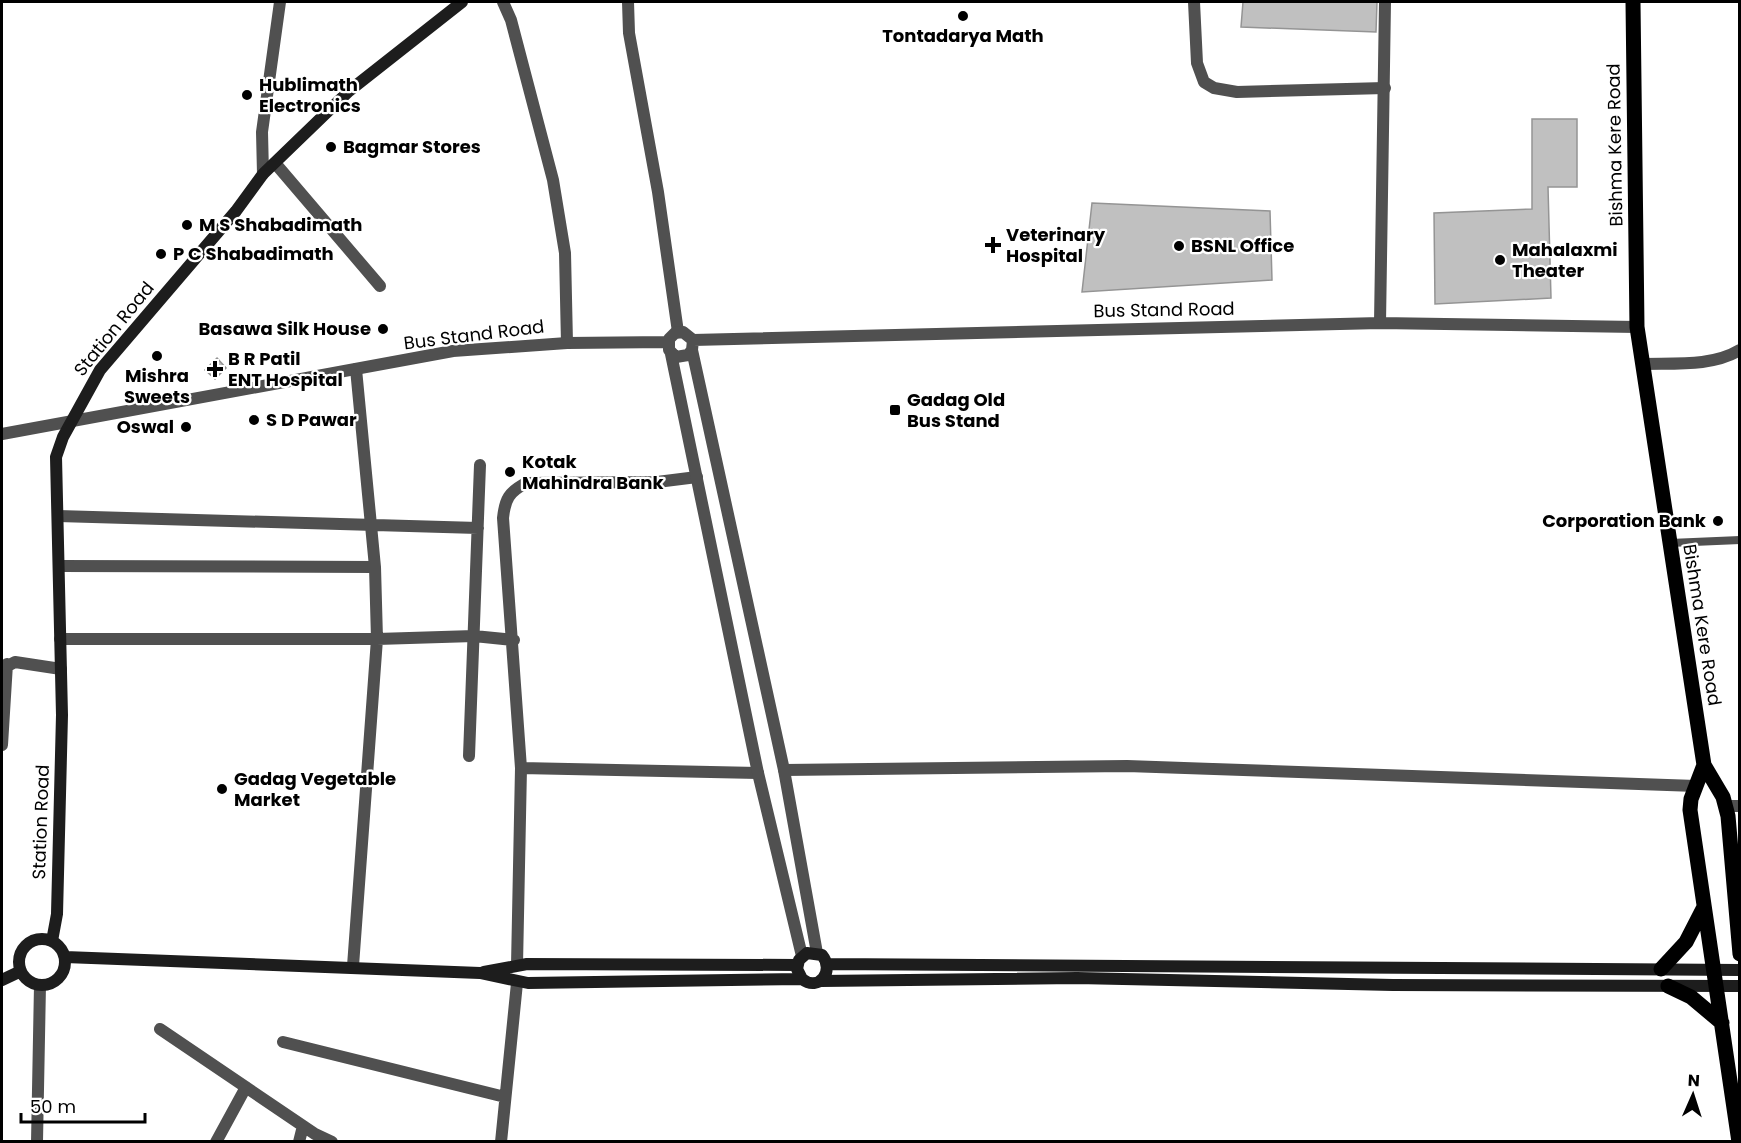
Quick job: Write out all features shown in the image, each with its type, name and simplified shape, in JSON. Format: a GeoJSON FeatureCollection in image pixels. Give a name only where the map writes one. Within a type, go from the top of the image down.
{"type":"FeatureCollection","features":[{"type":"Feature","properties":{"kind":"main road","name":"Station Road"},"geometry":{"type":"LineString","coordinates":[[52,941],[57,914],[61,669],[56,457],[72,419],[100,370],[236,211],[263,174],[349,91],[462,2]]}},
{"type":"Feature","properties":{"kind":"main road","name":"Bishma Kere Road"},"geometry":{"type":"LineString","coordinates":[[1633,2],[1637,327],[1704,765],[1690,810],[1739,1142]]}},
{"type":"Feature","properties":{"kind":"main road"},"geometry":{"type":"LineString","coordinates":[[1704,765],[1733,806],[1740,954]]}},
{"type":"Feature","properties":{"kind":"main road"},"geometry":{"type":"LineString","coordinates":[[1661,969],[1686,942],[1704,907]]}},
{"type":"Feature","properties":{"kind":"main road"},"geometry":{"type":"LineString","coordinates":[[44,939],[52,941],[58,945],[65,957],[62,973],[56,980],[40,985],[26,978],[21,971],[20,956],[29,943],[44,939]]}},
{"type":"Feature","properties":{"kind":"main road"},"geometry":{"type":"LineString","coordinates":[[65,957],[178,963],[353,966],[480,972],[517,965],[800,960],[817,953],[827,964],[827,973],[821,981]]}},
{"type":"Feature","properties":{"kind":"main road"},"geometry":{"type":"LineString","coordinates":[[800,960],[802,979]]}},
{"type":"Feature","properties":{"kind":"main road"},"geometry":{"type":"LineString","coordinates":[[827,964],[1740,970]]}},
{"type":"Feature","properties":{"kind":"main road"},"geometry":{"type":"LineString","coordinates":[[2,980],[21,971]]}},
{"type":"Feature","properties":{"kind":"main road"},"geometry":{"type":"LineString","coordinates":[[480,972],[517,983],[802,979],[811,983],[821,981],[1077,978],[1382,985],[1740,986]]}},
{"type":"Feature","properties":{"kind":"main road"},"geometry":{"type":"LineString","coordinates":[[1668,986],[1691,997],[1722,1023]]}},
{"type":"Feature","properties":{"kind":"street"},"geometry":{"type":"LineString","coordinates":[[263,174],[262,132],[280,2]]}},
{"type":"Feature","properties":{"kind":"street"},"geometry":{"type":"LineString","coordinates":[[503,2],[511,20],[553,180],[565,253],[567,343]]}},
{"type":"Feature","properties":{"kind":"street"},"geometry":{"type":"LineString","coordinates":[[628,2],[629,33],[658,192],[678,332]]}},
{"type":"Feature","properties":{"kind":"street"},"geometry":{"type":"LineString","coordinates":[[1194,2],[1197,63],[1204,82],[1214,88],[1237,92],[1385,88]]}},
{"type":"Feature","properties":{"kind":"street"},"geometry":{"type":"LineString","coordinates":[[1380,323],[1385,2]]}},
{"type":"Feature","properties":{"kind":"street"},"geometry":{"type":"LineString","coordinates":[[275,163],[380,286]]}},
{"type":"Feature","properties":{"kind":"street","name":"Bus Stand Road"},"geometry":{"type":"LineString","coordinates":[[692,345],[1380,323],[1637,327]]}},
{"type":"Feature","properties":{"kind":"street"},"geometry":{"type":"LineString","coordinates":[[800,960],[758,773],[670,348],[672,336],[678,332],[687,334],[692,345],[784,770],[817,953]]}},
{"type":"Feature","properties":{"kind":"street","name":"Bus Stand Road"},"geometry":{"type":"LineString","coordinates":[[2,434],[72,419],[453,351],[567,343],[670,348]]}},
{"type":"Feature","properties":{"kind":"street"},"geometry":{"type":"LineString","coordinates":[[670,348],[682,357],[692,345]]}},
{"type":"Feature","properties":{"kind":"street"},"geometry":{"type":"LineString","coordinates":[[1642,364],[1713,361],[1740,350]]}},
{"type":"Feature","properties":{"kind":"street"},"geometry":{"type":"LineString","coordinates":[[353,966],[377,639],[375,567],[356,369]]}},
{"type":"Feature","properties":{"kind":"street"},"geometry":{"type":"LineString","coordinates":[[469,756],[480,465]]}},
{"type":"Feature","properties":{"kind":"street"},"geometry":{"type":"LineString","coordinates":[[517,965],[521,768],[514,640],[503,518],[504,502],[513,490],[526,483],[657,482],[698,477]]}},
{"type":"Feature","properties":{"kind":"street"},"geometry":{"type":"LineString","coordinates":[[58,516],[478,528]]}},
{"type":"Feature","properties":{"kind":"street"},"geometry":{"type":"LineString","coordinates":[[60,566],[375,567]]}},
{"type":"Feature","properties":{"kind":"street"},"geometry":{"type":"LineString","coordinates":[[60,639],[377,639],[474,636],[514,640]]}},
{"type":"Feature","properties":{"kind":"street"},"geometry":{"type":"LineString","coordinates":[[2,745],[4,667],[25,663],[61,669]]}},
{"type":"Feature","properties":{"kind":"street"},"geometry":{"type":"LineString","coordinates":[[784,770],[1127,766],[1696,786]]}},
{"type":"Feature","properties":{"kind":"street"},"geometry":{"type":"LineString","coordinates":[[521,768],[758,773]]}},
{"type":"Feature","properties":{"kind":"street"},"geometry":{"type":"LineString","coordinates":[[501,1142],[517,983]]}},
{"type":"Feature","properties":{"kind":"street"},"geometry":{"type":"LineString","coordinates":[[37,1142],[40,985]]}},
{"type":"Feature","properties":{"kind":"street"},"geometry":{"type":"LineString","coordinates":[[160,1029],[303,1126],[332,1142]]}},
{"type":"Feature","properties":{"kind":"street"},"geometry":{"type":"LineString","coordinates":[[283,1042],[506,1097]]}},
{"type":"Feature","properties":{"kind":"street"},"geometry":{"type":"LineString","coordinates":[[216,1142],[246,1087]]}},
{"type":"Feature","properties":{"kind":"street"},"geometry":{"type":"LineString","coordinates":[[299,1142],[303,1126]]}},
{"type":"Feature","properties":{"kind":"lane"},"geometry":{"type":"LineString","coordinates":[[1670,543],[1740,540]]}},
{"type":"Feature","properties":{"kind":"building"},"geometry":{"type":"Polygon","coordinates":[[[1243,2],[1377,2],[1376,32],[1241,27],[1243,2]]]}},
{"type":"Feature","properties":{"kind":"building","name":"Mahalaxmi Theater"},"geometry":{"type":"Polygon","coordinates":[[[1532,119],[1577,119],[1577,187],[1548,187],[1551,298],[1435,304],[1434,213],[1532,209],[1532,119]]]}},
{"type":"Feature","properties":{"kind":"building","name":"BSNL Office"},"geometry":{"type":"Polygon","coordinates":[[[1092,203],[1270,211],[1272,280],[1082,292],[1092,203]]]}},
{"type":"Feature","properties":{"kind":"building"},"geometry":{"type":"Polygon","coordinates":[[[217,358],[226,368],[215,379],[205,370],[217,358]]]}},
{"type":"Feature","properties":{"kind":"place","name":"Tontadarya Math"},"geometry":{"type":"Point","coordinates":[963,16]}},
{"type":"Feature","properties":{"kind":"place","name":"Hublimath Electronics"},"geometry":{"type":"Point","coordinates":[247,95]}},
{"type":"Feature","properties":{"kind":"place","name":"Bagmar Stores"},"geometry":{"type":"Point","coordinates":[331,147]}},
{"type":"Feature","properties":{"kind":"place","name":"M S Shabadimath"},"geometry":{"type":"Point","coordinates":[187,225]}},
{"type":"Feature","properties":{"kind":"place","name":"Veterinary Hospital"},"geometry":{"type":"Point","coordinates":[993,245]}},
{"type":"Feature","properties":{"kind":"place","name":"BSNL Office"},"geometry":{"type":"Point","coordinates":[1179,246]}},
{"type":"Feature","properties":{"kind":"place","name":"P C Shabadimath"},"geometry":{"type":"Point","coordinates":[161,254]}},
{"type":"Feature","properties":{"kind":"place","name":"Mahalaxmi Theater"},"geometry":{"type":"Point","coordinates":[1500,260]}},
{"type":"Feature","properties":{"kind":"place","name":"Basawa Silk House"},"geometry":{"type":"Point","coordinates":[383,329]}},
{"type":"Feature","properties":{"kind":"place","name":"Mishra Sweets"},"geometry":{"type":"Point","coordinates":[157,356]}},
{"type":"Feature","properties":{"kind":"place","name":"B R Patil ENT Hospital"},"geometry":{"type":"Point","coordinates":[215,369]}},
{"type":"Feature","properties":{"kind":"place","name":"Gadag Old Bus Stand"},"geometry":{"type":"Point","coordinates":[895,410]}},
{"type":"Feature","properties":{"kind":"place","name":"S D Pawar"},"geometry":{"type":"Point","coordinates":[254,420]}},
{"type":"Feature","properties":{"kind":"place","name":"Oswal"},"geometry":{"type":"Point","coordinates":[186,427]}},
{"type":"Feature","properties":{"kind":"place","name":"Kotak Mahindra Bank"},"geometry":{"type":"Point","coordinates":[510,472]}},
{"type":"Feature","properties":{"kind":"place","name":"Corporation Bank"},"geometry":{"type":"Point","coordinates":[1718,521]}},
{"type":"Feature","properties":{"kind":"place","name":"Gadag Vegetable Market"},"geometry":{"type":"Point","coordinates":[222,789]}}]}
